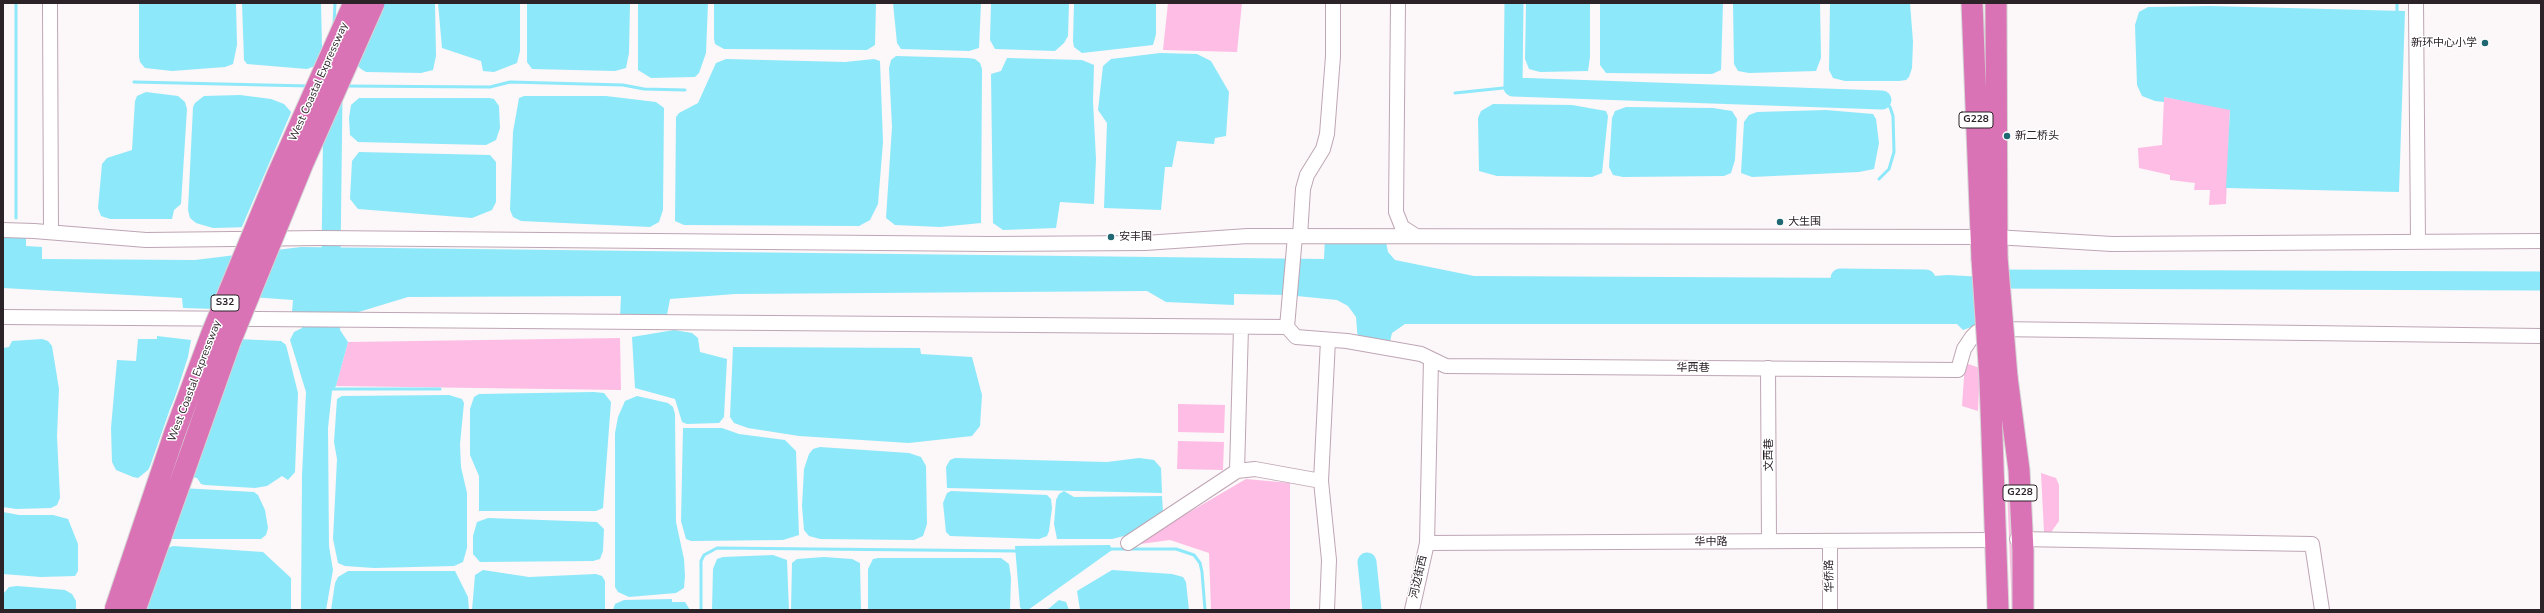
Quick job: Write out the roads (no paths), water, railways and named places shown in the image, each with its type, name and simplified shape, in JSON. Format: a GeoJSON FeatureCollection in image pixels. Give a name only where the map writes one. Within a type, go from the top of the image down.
{"type":"FeatureCollection","features":[{"type":"Feature","properties":{"kind":"highway","name":"West Coastal Expressway"},"geometry":{"type":"LineString","coordinates":[[115,610],[174,435],[212,333],[278,176],[354,3]]}},
{"type":"Feature","properties":{"kind":"highway","name":"West Coastal Expressway"},"geometry":{"type":"LineString","coordinates":[[136,610],[230,342],[303,163],[374,3]]}},
{"type":"Feature","properties":{"kind":"highway","name":"G228"},"geometry":{"type":"LineString","coordinates":[[1972,3],[1999,378],[1995,540],[1998,610]]}},
{"type":"Feature","properties":{"kind":"highway","name":"G228"},"geometry":{"type":"LineString","coordinates":[[1989,248],[1996,3]]}},
{"type":"Feature","properties":{"kind":"highway","name":"G228"},"geometry":{"type":"LineString","coordinates":[[1999,378],[2019,470],[2023,551],[2023,610]]}},
{"type":"Feature","properties":{"kind":"street"},"geometry":{"type":"LineString","coordinates":[[50,3],[51,232]]}},
{"type":"Feature","properties":{"kind":"street"},"geometry":{"type":"LineString","coordinates":[[3,317],[1287,327],[1303,189],[1307,175],[1323,149],[1327,134],[1333,56],[1333,3]]}},
{"type":"Feature","properties":{"kind":"street"},"geometry":{"type":"LineString","coordinates":[[1398,3],[1396,212],[1402,227],[1416,236]]}},
{"type":"Feature","properties":{"kind":"street"},"geometry":{"type":"LineString","coordinates":[[2416,3],[2418,242]]}},
{"type":"Feature","properties":{"kind":"street"},"geometry":{"type":"LineString","coordinates":[[3,230],[51,232],[146,240],[346,238],[990,244],[1146,243],[1248,236],[1416,236],[1989,248],[2112,244],[2541,240]]}},
{"type":"Feature","properties":{"kind":"street"},"geometry":{"type":"LineString","coordinates":[[1237,471],[1241,327]]}},
{"type":"Feature","properties":{"kind":"street","name":"华西巷"},"geometry":{"type":"LineString","coordinates":[[1287,327],[1296,337],[1328,340],[1421,354],[1446,366],[1957,370],[1964,349],[1972,337],[1977,332],[1994,329],[2541,336]]}},
{"type":"Feature","properties":{"kind":"street"},"geometry":{"type":"LineString","coordinates":[[1327,610],[1329,560],[1321,481],[1328,340]]}},
{"type":"Feature","properties":{"kind":"street","name":"河边街西"},"geometry":{"type":"LineString","coordinates":[[1412,610],[1427,544],[1431,359]]}},
{"type":"Feature","properties":{"kind":"street","name":"文西巷"},"geometry":{"type":"LineString","coordinates":[[1768,368],[1769,541]]}},
{"type":"Feature","properties":{"kind":"street"},"geometry":{"type":"LineString","coordinates":[[1128,543],[1237,471],[1255,469],[1321,481]]}},
{"type":"Feature","properties":{"kind":"street"},"geometry":{"type":"LineString","coordinates":[[2017,539],[2312,544],[2322,610]]}},
{"type":"Feature","properties":{"kind":"street","name":"华中路"},"geometry":{"type":"LineString","coordinates":[[1427,544],[1995,540]]}},
{"type":"Feature","properties":{"kind":"street","name":"华侨路"},"geometry":{"type":"LineString","coordinates":[[1830,541],[1830,610]]}},
{"type":"Feature","properties":{"kind":"water"},"geometry":{"type":"Polygon","coordinates":[[[139,3],[236,3],[237,45],[233,64],[225,67],[172,71],[145,68],[140,62],[139,57],[139,3]]]}},
{"type":"Feature","properties":{"kind":"water"},"geometry":{"type":"Polygon","coordinates":[[[242,3],[321,3],[322,47],[315,66],[307,69],[247,64],[244,60],[242,3]]]}},
{"type":"Feature","properties":{"kind":"water"},"geometry":{"type":"Polygon","coordinates":[[[366,3],[435,3],[436,56],[433,70],[421,73],[366,72],[357,65],[366,3]]]}},
{"type":"Feature","properties":{"kind":"water"},"geometry":{"type":"Polygon","coordinates":[[[438,3],[520,3],[520,51],[517,63],[494,72],[483,71],[481,61],[442,48],[438,3]]]}},
{"type":"Feature","properties":{"kind":"water"},"geometry":{"type":"Polygon","coordinates":[[[527,3],[630,3],[629,53],[626,68],[615,71],[532,69],[527,62],[527,3]]]}},
{"type":"Feature","properties":{"kind":"water"},"geometry":{"type":"Polygon","coordinates":[[[638,3],[708,3],[706,53],[699,73],[695,77],[651,78],[638,70],[638,3]]]}},
{"type":"Feature","properties":{"kind":"water"},"geometry":{"type":"Polygon","coordinates":[[[714,3],[876,3],[875,45],[867,50],[724,49],[715,44],[714,3]]]}},
{"type":"Feature","properties":{"kind":"water"},"geometry":{"type":"Polygon","coordinates":[[[893,3],[981,3],[979,48],[969,51],[901,49],[897,43],[893,3]]]}},
{"type":"Feature","properties":{"kind":"water"},"geometry":{"type":"Polygon","coordinates":[[[991,3],[1069,3],[1068,36],[1064,43],[1055,51],[995,49],[990,40],[991,3]]]}},
{"type":"Feature","properties":{"kind":"water"},"geometry":{"type":"Polygon","coordinates":[[[1074,3],[1156,3],[1156,34],[1153,45],[1082,53],[1074,47],[1073,41],[1074,3]]]}},
{"type":"Feature","properties":{"kind":"water"},"geometry":{"type":"Polygon","coordinates":[[[1526,3],[1590,3],[1590,57],[1588,71],[1540,72],[1529,69],[1525,59],[1526,3]]]}},
{"type":"Feature","properties":{"kind":"water"},"geometry":{"type":"Polygon","coordinates":[[[1600,3],[1723,3],[1721,70],[1712,74],[1606,73],[1600,65],[1600,3]]]}},
{"type":"Feature","properties":{"kind":"water"},"geometry":{"type":"Polygon","coordinates":[[[1733,3],[1820,3],[1821,58],[1816,71],[1749,73],[1738,71],[1734,64],[1733,3]]]}},
{"type":"Feature","properties":{"kind":"water"},"geometry":{"type":"Polygon","coordinates":[[[1830,3],[1910,3],[1913,42],[1912,68],[1909,77],[1906,80],[1899,81],[1845,81],[1833,78],[1829,70],[1830,3]]]}},
{"type":"Feature","properties":{"kind":"water"},"geometry":{"type":"Polygon","coordinates":[[[2210,6],[2405,11],[2399,192],[2226,188],[2230,110],[2164,97],[2164,102],[2155,101],[2142,96],[2137,85],[2135,25],[2139,12],[2148,7],[2210,6]]]}},
{"type":"Feature","properties":{"kind":"water"},"geometry":{"type":"Polygon","coordinates":[[[1160,53],[1197,54],[1211,61],[1229,92],[1226,136],[1215,138],[1214,144],[1177,141],[1172,167],[1165,167],[1161,210],[1104,208],[1107,123],[1098,110],[1103,66],[1111,59],[1160,53]]]}},
{"type":"Feature","properties":{"kind":"water"},"geometry":{"type":"Polygon","coordinates":[[[896,56],[968,58],[975,59],[980,63],[982,69],[981,223],[940,227],[895,225],[886,218],[892,127],[889,68],[891,60],[896,56]]]}},
{"type":"Feature","properties":{"kind":"water"},"geometry":{"type":"Polygon","coordinates":[[[1007,58],[1082,60],[1094,65],[1093,101],[1096,159],[1094,204],[1060,202],[1056,228],[1003,230],[993,223],[991,74],[1001,71],[1007,58]]]}},
{"type":"Feature","properties":{"kind":"water"},"geometry":{"type":"Polygon","coordinates":[[[726,59],[845,62],[874,59],[880,61],[883,142],[878,204],[870,220],[859,226],[684,225],[675,221],[676,117],[679,113],[698,103],[716,63],[726,59]]]}},
{"type":"Feature","properties":{"kind":"water"},"geometry":{"type":"Polygon","coordinates":[[[146,92],[178,96],[185,102],[187,109],[181,204],[174,210],[172,219],[110,219],[101,216],[98,208],[102,164],[107,158],[132,150],[135,101],[137,96],[146,92]]]}},
{"type":"Feature","properties":{"kind":"water"},"geometry":{"type":"Polygon","coordinates":[[[240,95],[271,99],[284,104],[292,113],[251,227],[213,228],[196,223],[190,218],[188,210],[193,107],[195,103],[204,96],[240,95]]]}},
{"type":"Feature","properties":{"kind":"water"},"geometry":{"type":"Polygon","coordinates":[[[524,96],[606,96],[656,102],[664,108],[663,210],[659,222],[650,227],[521,221],[513,217],[510,210],[513,132],[519,98],[524,96]]]}},
{"type":"Feature","properties":{"kind":"water"},"geometry":{"type":"Polygon","coordinates":[[[359,98],[494,99],[499,106],[500,128],[496,140],[486,145],[358,142],[350,135],[349,118],[351,105],[359,98]]]}},
{"type":"Feature","properties":{"kind":"water"},"geometry":{"type":"Polygon","coordinates":[[[1493,104],[1572,105],[1606,111],[1608,116],[1602,173],[1592,177],[1497,176],[1479,171],[1478,118],[1481,111],[1493,104]]]}},
{"type":"Feature","properties":{"kind":"water"},"geometry":{"type":"Polygon","coordinates":[[[1626,107],[1713,108],[1732,111],[1737,119],[1735,160],[1731,173],[1724,176],[1623,177],[1613,175],[1609,167],[1612,118],[1615,111],[1626,107]]]}},
{"type":"Feature","properties":{"kind":"water"},"geometry":{"type":"Polygon","coordinates":[[[1826,110],[1873,114],[1876,119],[1879,143],[1874,169],[1859,172],[1752,177],[1741,173],[1744,122],[1749,115],[1757,112],[1826,110]]]}},
{"type":"Feature","properties":{"kind":"water"},"geometry":{"type":"Polygon","coordinates":[[[359,152],[490,155],[496,162],[496,202],[492,210],[472,218],[358,209],[350,199],[352,161],[359,152]]]}},
{"type":"Feature","properties":{"kind":"water"},"geometry":{"type":"Polygon","coordinates":[[[3,232],[26,232],[26,246],[42,247],[42,259],[195,260],[301,247],[1324,259],[1325,237],[1385,237],[1388,252],[1395,260],[1474,276],[1864,278],[1870,281],[1947,275],[1985,277],[1988,321],[1963,330],[1957,324],[1405,324],[1392,333],[1389,346],[1358,342],[1356,317],[1348,306],[1337,300],[1287,295],[1234,294],[1234,305],[1166,302],[1147,291],[735,294],[670,299],[666,320],[620,318],[621,296],[408,297],[352,314],[341,314],[340,330],[348,342],[336,386],[332,391],[328,428],[329,546],[333,570],[326,610],[301,610],[302,475],[306,392],[290,340],[294,332],[302,328],[304,313],[292,312],[293,300],[251,297],[248,310],[183,308],[182,298],[3,288],[3,232]]]}},
{"type":"Feature","properties":{"kind":"water"},"geometry":{"type":"Polygon","coordinates":[[[674,330],[692,333],[698,338],[700,352],[727,359],[724,417],[719,423],[687,424],[682,422],[675,399],[635,388],[632,337],[674,330]]]}},
{"type":"Feature","properties":{"kind":"water"},"geometry":{"type":"Polygon","coordinates":[[[157,336],[191,340],[188,357],[155,459],[148,470],[138,478],[116,470],[112,462],[111,428],[117,360],[136,361],[138,339],[157,339],[157,336]]]}},
{"type":"Feature","properties":{"kind":"water"},"geometry":{"type":"Polygon","coordinates":[[[42,339],[48,341],[52,346],[59,389],[57,436],[60,498],[57,505],[51,508],[16,509],[3,507],[3,348],[9,347],[12,341],[42,339]]]}},
{"type":"Feature","properties":{"kind":"water"},"geometry":{"type":"Polygon","coordinates":[[[237,339],[281,341],[286,345],[298,393],[295,472],[288,480],[282,476],[267,486],[255,488],[205,485],[201,484],[197,478],[186,476],[237,339]]]}},
{"type":"Feature","properties":{"kind":"water"},"geometry":{"type":"Polygon","coordinates":[[[733,347],[920,348],[921,354],[972,357],[982,395],[980,426],[972,436],[909,443],[799,436],[748,428],[734,423],[730,417],[733,347]]]}},
{"type":"Feature","properties":{"kind":"water"},"geometry":{"type":"Polygon","coordinates":[[[604,393],[611,402],[603,508],[596,511],[479,511],[479,476],[470,455],[470,409],[474,397],[479,394],[604,393]]]}},
{"type":"Feature","properties":{"kind":"water"},"geometry":{"type":"Polygon","coordinates":[[[449,395],[462,399],[464,403],[460,444],[461,467],[467,493],[467,548],[463,562],[454,566],[374,568],[345,566],[338,563],[333,539],[337,459],[334,442],[337,399],[342,396],[449,395]]]}},
{"type":"Feature","properties":{"kind":"water"},"geometry":{"type":"Polygon","coordinates":[[[637,396],[668,403],[673,407],[675,414],[676,522],[684,559],[685,576],[684,588],[676,593],[629,597],[618,592],[615,587],[615,433],[618,417],[625,401],[637,396]]]}},
{"type":"Feature","properties":{"kind":"water"},"geometry":{"type":"Polygon","coordinates":[[[683,428],[722,428],[739,434],[785,440],[796,451],[799,535],[783,540],[691,541],[686,539],[681,521],[683,428]]]}},
{"type":"Feature","properties":{"kind":"water"},"geometry":{"type":"Polygon","coordinates":[[[820,447],[909,453],[921,457],[926,466],[927,524],[923,536],[914,540],[820,539],[809,536],[804,530],[802,506],[804,469],[809,454],[813,449],[820,447]]]}},
{"type":"Feature","properties":{"kind":"water"},"geometry":{"type":"Polygon","coordinates":[[[955,458],[1107,462],[1139,458],[1154,460],[1161,468],[1162,493],[947,488],[946,467],[950,460],[955,458]]]}},
{"type":"Feature","properties":{"kind":"water"},"geometry":{"type":"Polygon","coordinates":[[[181,488],[254,492],[258,495],[265,510],[268,528],[266,535],[261,539],[164,539],[181,488]]]}},
{"type":"Feature","properties":{"kind":"water"},"geometry":{"type":"Polygon","coordinates":[[[951,491],[1047,495],[1051,499],[1052,508],[1047,536],[1039,539],[950,536],[946,532],[943,503],[947,493],[951,491]]]}},
{"type":"Feature","properties":{"kind":"water"},"geometry":{"type":"Polygon","coordinates":[[[1064,491],[1074,497],[1162,496],[1163,512],[1132,534],[1112,539],[1057,539],[1054,524],[1056,500],[1059,494],[1064,491]]]}},
{"type":"Feature","properties":{"kind":"water"},"geometry":{"type":"Polygon","coordinates":[[[3,512],[19,515],[53,515],[68,519],[78,544],[78,571],[75,576],[41,577],[3,574],[3,512]]]}},
{"type":"Feature","properties":{"kind":"water"},"geometry":{"type":"Polygon","coordinates":[[[488,518],[597,522],[604,529],[603,551],[600,559],[593,561],[480,562],[473,554],[473,536],[477,522],[488,518]]]}},
{"type":"Feature","properties":{"kind":"water"},"geometry":{"type":"Polygon","coordinates":[[[1110,545],[1112,550],[1028,610],[1022,610],[1020,607],[1015,546],[1110,545]]]}},
{"type":"Feature","properties":{"kind":"water"},"geometry":{"type":"Polygon","coordinates":[[[173,546],[263,552],[291,578],[291,610],[143,610],[165,549],[173,546]]]}},
{"type":"Feature","properties":{"kind":"water"},"geometry":{"type":"Polygon","coordinates":[[[773,555],[787,560],[789,610],[712,610],[713,569],[717,559],[723,557],[773,555]]]}},
{"type":"Feature","properties":{"kind":"water"},"geometry":{"type":"Polygon","coordinates":[[[824,557],[852,559],[860,563],[861,610],[791,610],[792,563],[797,559],[824,557]]]}},
{"type":"Feature","properties":{"kind":"water"},"geometry":{"type":"Polygon","coordinates":[[[1001,558],[1009,564],[1011,578],[1010,610],[868,610],[868,569],[873,559],[1001,558]]]}},
{"type":"Feature","properties":{"kind":"water"},"geometry":{"type":"Polygon","coordinates":[[[483,570],[529,577],[596,574],[602,576],[605,581],[605,610],[472,610],[475,575],[483,570]]]}},
{"type":"Feature","properties":{"kind":"water"},"geometry":{"type":"Polygon","coordinates":[[[1112,570],[1172,574],[1183,577],[1186,582],[1189,610],[1080,610],[1077,591],[1112,570]]]}},
{"type":"Feature","properties":{"kind":"water"},"geometry":{"type":"Polygon","coordinates":[[[348,571],[455,571],[468,597],[469,610],[331,610],[335,583],[338,577],[348,571]]]}},
{"type":"Feature","properties":{"kind":"water"},"geometry":{"type":"Polygon","coordinates":[[[17,586],[65,590],[72,594],[76,601],[76,610],[3,610],[3,594],[9,587],[17,586]]]}},
{"type":"Feature","properties":{"kind":"water"},"geometry":{"type":"Polygon","coordinates":[[[672,599],[672,602],[685,602],[690,610],[613,610],[615,604],[624,600],[672,599]]]}},
{"type":"Feature","properties":{"kind":"water"},"geometry":{"type":"Polygon","coordinates":[[[1059,600],[1066,602],[1069,610],[1047,610],[1059,600]]]}},
{"type":"Feature","properties":{"kind":"waterway"},"geometry":{"type":"LineString","coordinates":[[16,3],[16,218]]}},
{"type":"Feature","properties":{"kind":"waterway"},"geometry":{"type":"LineString","coordinates":[[334,25],[335,3]]}},
{"type":"Feature","properties":{"kind":"waterway"},"geometry":{"type":"LineString","coordinates":[[1514,3],[1513,87],[1882,100]]}},
{"type":"Feature","properties":{"kind":"waterway"},"geometry":{"type":"LineString","coordinates":[[2397,3],[2397,12]]}},
{"type":"Feature","properties":{"kind":"waterway"},"geometry":{"type":"LineString","coordinates":[[134,82],[309,86]]}},
{"type":"Feature","properties":{"kind":"waterway"},"geometry":{"type":"LineString","coordinates":[[344,86],[490,87],[510,82],[623,85],[644,89],[685,90]]}},
{"type":"Feature","properties":{"kind":"waterway"},"geometry":{"type":"LineString","coordinates":[[1455,93],[1513,87]]}},
{"type":"Feature","properties":{"kind":"waterway"},"geometry":{"type":"LineString","coordinates":[[331,257],[333,96]]}},
{"type":"Feature","properties":{"kind":"waterway"},"geometry":{"type":"LineString","coordinates":[[1879,179],[1889,169],[1894,152],[1893,116],[1890,107],[1882,100]]}},
{"type":"Feature","properties":{"kind":"waterway"},"geometry":{"type":"LineString","coordinates":[[1840,278],[1926,279]]}},
{"type":"Feature","properties":{"kind":"waterway"},"geometry":{"type":"LineString","coordinates":[[1984,279],[2541,281]]}},
{"type":"Feature","properties":{"kind":"waterway"},"geometry":{"type":"LineString","coordinates":[[330,389],[440,389]]}},
{"type":"Feature","properties":{"kind":"waterway"},"geometry":{"type":"LineString","coordinates":[[701,610],[701,561],[704,555],[717,548],[1017,551]]}},
{"type":"Feature","properties":{"kind":"waterway"},"geometry":{"type":"LineString","coordinates":[[1108,549],[1176,549],[1194,555],[1200,563],[1202,572],[1205,610]]}},
{"type":"Feature","properties":{"kind":"waterway"},"geometry":{"type":"LineString","coordinates":[[1367,562],[1372,610]]}},
{"type":"Feature","properties":{"kind":"place","name":"新环中心小学"},"geometry":{"type":"Point","coordinates":[2485,43]}},
{"type":"Feature","properties":{"kind":"place","name":"新二桥头"},"geometry":{"type":"Point","coordinates":[2007,136]}},
{"type":"Feature","properties":{"kind":"place","name":"大生围"},"geometry":{"type":"Point","coordinates":[1780,222]}},
{"type":"Feature","properties":{"kind":"place","name":"安丰围"},"geometry":{"type":"Point","coordinates":[1111,237]}}]}
